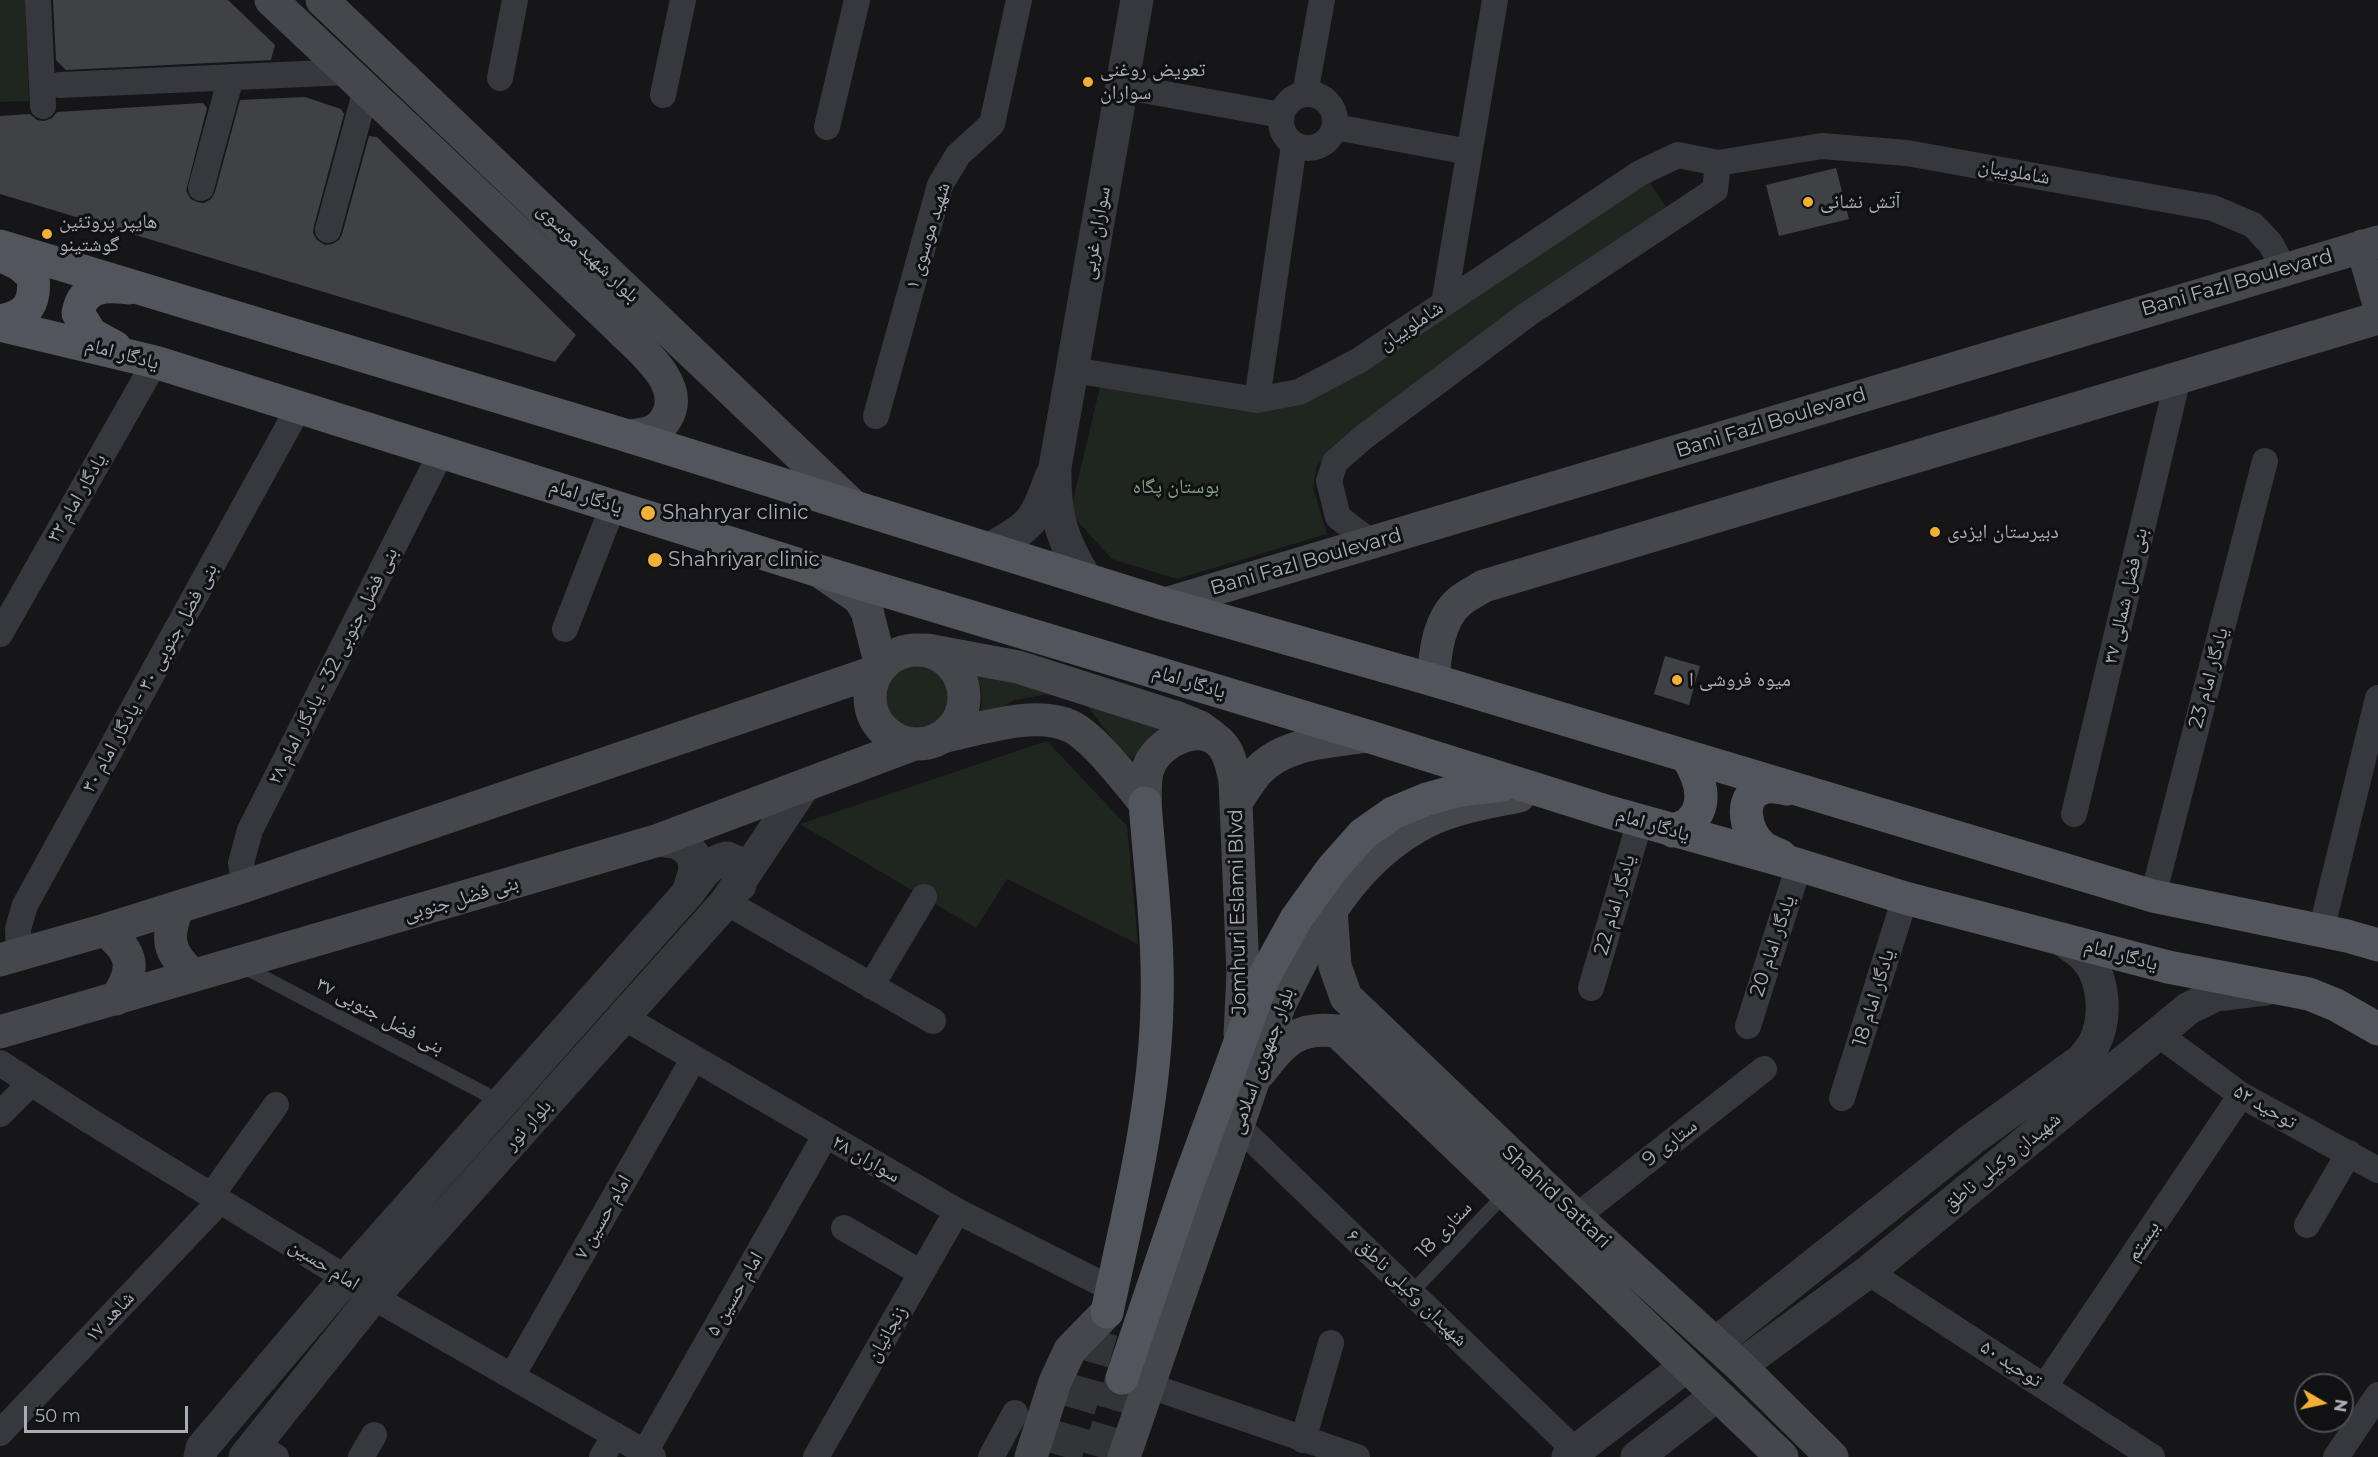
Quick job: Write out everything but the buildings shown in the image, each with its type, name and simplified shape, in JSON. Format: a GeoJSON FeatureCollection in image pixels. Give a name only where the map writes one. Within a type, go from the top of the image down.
{"type":"FeatureCollection","features":[{"type":"Feature","properties":{"kind":"main road","name":"بلوار شهید موسوی"},"geometry":{"type":"LineString","coordinates":[[271,0],[617,326],[664,377],[671,392],[671,409],[664,423],[653,433],[628,436]]}},
{"type":"Feature","properties":{"kind":"main road","name":"بلوار شهید موسوی"},"geometry":{"type":"LineString","coordinates":[[322,0],[852,506]]}},
{"type":"Feature","properties":{"kind":"main road"},"geometry":{"type":"LineString","coordinates":[[2370,244],[2378,301]]}},
{"type":"Feature","properties":{"kind":"main road","name":"Bani Fazl Boulevard"},"geometry":{"type":"LineString","coordinates":[[1165,604],[2370,244]]}},
{"type":"Feature","properties":{"kind":"main road"},"geometry":{"type":"LineString","coordinates":[[0,246],[628,436],[1165,604],[1432,680],[2153,896],[2378,945]]}},
{"type":"Feature","properties":{"kind":"main road"},"geometry":{"type":"LineString","coordinates":[[0,255],[19,264],[33,276],[35,292],[30,305],[21,314],[0,321]]}},
{"type":"Feature","properties":{"kind":"main road"},"geometry":{"type":"LineString","coordinates":[[140,358],[91,334],[78,313],[84,297],[90,290],[102,287],[150,291]]}},
{"type":"Feature","properties":{"kind":"main road"},"geometry":{"type":"LineString","coordinates":[[1432,680],[1436,650],[1444,624],[1458,603],[1484,586],[2378,318]]}},
{"type":"Feature","properties":{"kind":"main road","name":"یادگار امام"},"geometry":{"type":"LineString","coordinates":[[0,325],[140,358],[819,571],[1367,736],[1528,788],[1799,865],[1905,898],[2168,967],[2309,994],[2336,1005],[2378,1029]]}},
{"type":"Feature","properties":{"kind":"main road"},"geometry":{"type":"LineString","coordinates":[[819,571],[859,598],[867,611],[879,668],[871,686],[870,702],[875,718],[891,736],[898,740],[928,740],[1022,720],[1044,720],[1070,726],[1096,747],[1145,803]]}},
{"type":"Feature","properties":{"kind":"main road"},"geometry":{"type":"LineString","coordinates":[[9,957],[105,930],[245,886],[879,668],[899,653],[912,649],[1018,667],[1178,718],[1200,727],[1213,737]]}},
{"type":"Feature","properties":{"kind":"main road"},"geometry":{"type":"LineString","coordinates":[[927,650],[942,656],[954,667],[961,680],[964,696],[962,712],[954,726],[928,740]]}},
{"type":"Feature","properties":{"kind":"main road"},"geometry":{"type":"LineString","coordinates":[[1032,1457],[1055,1382],[1070,1350],[1109,1301],[1141,1156],[1157,1004],[1156,928],[1145,803],[1147,768],[1152,759],[1168,743],[1188,735],[1213,737]]}},
{"type":"Feature","properties":{"kind":"main road"},"geometry":{"type":"LineString","coordinates":[[1236,791],[1279,754],[1313,744],[1367,736]]}},
{"type":"Feature","properties":{"kind":"main road","name":"Jomhuri Eslami Blvd"},"geometry":{"type":"LineString","coordinates":[[1213,737],[1222,745],[1227,754],[1236,791],[1243,973],[1240,1044]]}},
{"type":"Feature","properties":{"kind":"main road","name":"بنی فضل جنوبی"},"geometry":{"type":"LineString","coordinates":[[0,1032],[659,840],[928,740]]}},
{"type":"Feature","properties":{"kind":"main road"},"geometry":{"type":"LineString","coordinates":[[1674,831],[1690,823],[1698,810],[1701,794],[1699,776],[1687,757]]}},
{"type":"Feature","properties":{"kind":"main road"},"geometry":{"type":"LineString","coordinates":[[1798,791],[1768,787],[1757,791],[1749,798],[1746,821],[1749,830],[1762,847],[1799,865]]}},
{"type":"Feature","properties":{"kind":"main road"},"geometry":{"type":"LineString","coordinates":[[1135,1381],[1187,1186],[1264,977],[1296,919],[1332,869],[1363,834],[1393,813],[1427,799],[1460,790],[1528,788]]}},
{"type":"Feature","properties":{"kind":"main road","name":"بلوار جمهوری اسلامی"},"geometry":{"type":"LineString","coordinates":[[1124,1457],[1135,1381],[1238,1126],[1280,1006],[1306,950],[1331,909],[1358,874],[1389,844],[1431,819],[1528,788]]}},
{"type":"Feature","properties":{"kind":"main road"},"geometry":{"type":"LineString","coordinates":[[178,907],[171,925],[171,944],[179,962],[193,975]]}},
{"type":"Feature","properties":{"kind":"main road","name":"Shahid Sattari"},"geometry":{"type":"LineString","coordinates":[[1331,909],[1335,966],[1346,997],[1576,1216],[1716,1343],[1832,1457]]}},
{"type":"Feature","properties":{"kind":"main road"},"geometry":{"type":"LineString","coordinates":[[105,930],[121,943],[129,962],[127,982],[116,999]]}},
{"type":"Feature","properties":{"kind":"main road","name":"Shahid Sattari"},"geometry":{"type":"LineString","coordinates":[[1346,997],[1335,996],[1326,1001],[1322,1011],[1325,1020],[1782,1457]]}},
{"type":"Feature","properties":{"kind":"main road"},"geometry":{"type":"LineString","coordinates":[[1253,1080],[1277,1051],[1304,1031],[1317,1029],[1337,1031]]}},
{"type":"Feature","properties":{"kind":"street"},"geometry":{"type":"LineString","coordinates":[[39,0],[44,106]]}},
{"type":"Feature","properties":{"kind":"street"},"geometry":{"type":"LineString","coordinates":[[500,78],[515,0]]}},
{"type":"Feature","properties":{"kind":"street"},"geometry":{"type":"LineString","coordinates":[[663,95],[683,0]]}},
{"type":"Feature","properties":{"kind":"street"},"geometry":{"type":"LineString","coordinates":[[827,127],[857,0]]}},
{"type":"Feature","properties":{"kind":"street","name":"شهید موسوی ۱"},"geometry":{"type":"LineString","coordinates":[[876,416],[940,185],[958,155],[992,124],[1019,0]]}},
{"type":"Feature","properties":{"kind":"street","name":"سواران غربی"},"geometry":{"type":"LineString","coordinates":[[1055,466],[1137,0]]}},
{"type":"Feature","properties":{"kind":"street"},"geometry":{"type":"LineString","coordinates":[[1305,94],[1322,0]]}},
{"type":"Feature","properties":{"kind":"street"},"geometry":{"type":"LineString","coordinates":[[1444,304],[1495,0]]}},
{"type":"Feature","properties":{"kind":"street"},"geometry":{"type":"LineString","coordinates":[[201,188],[231,77]]}},
{"type":"Feature","properties":{"kind":"street"},"geometry":{"type":"LineString","coordinates":[[60,85],[231,77],[357,81],[328,230]]}},
{"type":"Feature","properties":{"kind":"street"},"geometry":{"type":"LineString","coordinates":[[1121,86],[1281,115]]}},
{"type":"Feature","properties":{"kind":"street"},"geometry":{"type":"LineString","coordinates":[[1305,94],[1322,97],[1333,110],[1335,127],[1326,142],[1310,148],[1294,145],[1283,132],[1281,115],[1290,101],[1305,94]]}},
{"type":"Feature","properties":{"kind":"street"},"geometry":{"type":"LineString","coordinates":[[1335,127],[1469,152]]}},
{"type":"Feature","properties":{"kind":"street"},"geometry":{"type":"LineString","coordinates":[[1257,400],[1294,145]]}},
{"type":"Feature","properties":{"kind":"street","name":"شاملوییان"},"geometry":{"type":"LineString","coordinates":[[1072,370],[1257,400],[1299,392],[1348,366],[1640,173],[1678,155],[1718,163],[1822,146],[1907,153],[2213,208],[2253,225],[2270,243],[2284,268]]}},
{"type":"Feature","properties":{"kind":"street"},"geometry":{"type":"LineString","coordinates":[[1372,543],[1338,517],[1329,481],[1335,462],[1365,436],[1528,314],[1715,190],[1718,163]]}},
{"type":"Feature","properties":{"kind":"street","name":"یادگار امام ۳۲"},"geometry":{"type":"LineString","coordinates":[[0,634],[140,358]]}},
{"type":"Feature","properties":{"kind":"street","name":"بنی فضل شمالی ۳۷"},"geometry":{"type":"LineString","coordinates":[[2074,814],[2178,378]]}},
{"type":"Feature","properties":{"kind":"street","name":"بنی فضل جنوبی ۳۰ - یادگار امام ۳۰"},"geometry":{"type":"LineString","coordinates":[[9,957],[25,905],[299,407]]}},
{"type":"Feature","properties":{"kind":"street","name":"بنی فضل جنوبی 32 - یادگار امام ۲۸"},"geometry":{"type":"LineString","coordinates":[[245,886],[242,863],[250,830],[442,451]]}},
{"type":"Feature","properties":{"kind":"street","name":"یادگار امام 23"},"geometry":{"type":"LineString","coordinates":[[2153,896],[2265,461]]}},
{"type":"Feature","properties":{"kind":"street"},"geometry":{"type":"LineString","coordinates":[[990,549],[1025,529],[1037,514],[1055,466]]}},
{"type":"Feature","properties":{"kind":"street"},"geometry":{"type":"LineString","coordinates":[[1055,466],[1054,497],[1059,522],[1069,551],[1086,579]]}},
{"type":"Feature","properties":{"kind":"street"},"geometry":{"type":"LineString","coordinates":[[565,629],[614,506]]}},
{"type":"Feature","properties":{"kind":"street"},"geometry":{"type":"LineString","coordinates":[[2321,931],[2378,698]]}},
{"type":"Feature","properties":{"kind":"street","name":"بلوار نور"},"geometry":{"type":"LineString","coordinates":[[258,1452],[373,1297],[625,1018],[733,893],[803,787]]}},
{"type":"Feature","properties":{"kind":"street","name":"یادگار امام 22"},"geometry":{"type":"LineString","coordinates":[[1591,988],[1640,821]]}},
{"type":"Feature","properties":{"kind":"street","name":"بلوار نور"},"geometry":{"type":"LineString","coordinates":[[200,1457],[202,1448],[346,1278],[688,893],[695,870],[693,854],[679,843],[659,840]]}},
{"type":"Feature","properties":{"kind":"street"},"geometry":{"type":"LineString","coordinates":[[688,893],[712,864],[728,858],[740,863],[742,871],[733,893],[871,986],[933,1021]]}},
{"type":"Feature","properties":{"kind":"street","name":"یادگار امام 20"},"geometry":{"type":"LineString","coordinates":[[1748,1026],[1799,865]]}},
{"type":"Feature","properties":{"kind":"street"},"geometry":{"type":"LineString","coordinates":[[871,986],[924,897]]}},
{"type":"Feature","properties":{"kind":"street","name":"یادگار امام 18"},"geometry":{"type":"LineString","coordinates":[[1842,1098],[1905,898]]}},
{"type":"Feature","properties":{"kind":"street","name":"شهیدان وکیلی ناطق"},"geometry":{"type":"LineString","coordinates":[[1716,1343],[1971,1140],[2083,1059],[2094,1043],[2100,1025],[2102,990],[2096,973],[2085,957],[2062,939]]}},
{"type":"Feature","properties":{"kind":"street","name":"شهیدان وکیلی ناطق"},"geometry":{"type":"LineString","coordinates":[[1740,1366],[1868,1272],[2189,1008],[2216,995],[2274,988]]}},
{"type":"Feature","properties":{"kind":"street","name":"سواران ۲۸"},"geometry":{"type":"LineString","coordinates":[[625,1018],[1109,1301]]}},
{"type":"Feature","properties":{"kind":"street","name":"توحید ۵۲"},"geometry":{"type":"LineString","coordinates":[[2158,1034],[2241,1095],[2378,1170]]}},
{"type":"Feature","properties":{"kind":"street","name":"امام حسین ۷"},"geometry":{"type":"LineString","coordinates":[[512,1376],[694,1058]]}},
{"type":"Feature","properties":{"kind":"street","name":"امام حسین"},"geometry":{"type":"LineString","coordinates":[[0,1063],[30,1084],[346,1278],[373,1297],[649,1454]]}},
{"type":"Feature","properties":{"kind":"street","name":"ستاری 9"},"geometry":{"type":"LineString","coordinates":[[1576,1216],[1764,1069]]}},
{"type":"Feature","properties":{"kind":"street"},"geometry":{"type":"LineString","coordinates":[[0,1114],[30,1084]]}},
{"type":"Feature","properties":{"kind":"street","name":"بیستم"},"geometry":{"type":"LineString","coordinates":[[2046,1386],[2241,1095]]}},
{"type":"Feature","properties":{"kind":"street","name":"شاهد ۱۷"},"geometry":{"type":"LineString","coordinates":[[0,1433],[216,1199],[276,1105]]}},
{"type":"Feature","properties":{"kind":"street","name":"شهیدان وکیلی ناطق ۶"},"geometry":{"type":"LineString","coordinates":[[1238,1126],[1412,1292],[1572,1454]]}},
{"type":"Feature","properties":{"kind":"street","name":"امام حسین ۵"},"geometry":{"type":"LineString","coordinates":[[649,1454],[825,1136]]}},
{"type":"Feature","properties":{"kind":"street"},"geometry":{"type":"LineString","coordinates":[[2307,1226],[2349,1153]]}},
{"type":"Feature","properties":{"kind":"street","name":"زنجانیان"},"geometry":{"type":"LineString","coordinates":[[816,1457],[957,1211]]}},
{"type":"Feature","properties":{"kind":"street"},"geometry":{"type":"LineString","coordinates":[[844,1228],[921,1273]]}},
{"type":"Feature","properties":{"kind":"street","name":"توحید ۵۰"},"geometry":{"type":"LineString","coordinates":[[1868,1272],[2152,1457]]}},
{"type":"Feature","properties":{"kind":"street"},"geometry":{"type":"LineString","coordinates":[[1773,1297],[1771,1305],[1775,1319],[1780,1324],[1791,1328]]}},
{"type":"Feature","properties":{"kind":"street"},"geometry":{"type":"LineString","coordinates":[[1303,1440],[1331,1343]]}},
{"type":"Feature","properties":{"kind":"street"},"geometry":{"type":"LineString","coordinates":[[1572,1454],[1686,1366]]}},
{"type":"Feature","properties":{"kind":"street"},"geometry":{"type":"LineString","coordinates":[[1135,1381],[1357,1457]]}},
{"type":"Feature","properties":{"kind":"street"},"geometry":{"type":"LineString","coordinates":[[1637,1457],[1717,1395]]}},
{"type":"Feature","properties":{"kind":"street"},"geometry":{"type":"LineString","coordinates":[[2336,1457],[2378,1395]]}},
{"type":"Feature","properties":{"kind":"street"},"geometry":{"type":"LineString","coordinates":[[992,1457],[1015,1413]]}},
{"type":"Feature","properties":{"kind":"street"},"geometry":{"type":"LineString","coordinates":[[361,1457],[374,1435]]}},
{"type":"Feature","properties":{"kind":"street"},"geometry":{"type":"LineString","coordinates":[[602,1457],[615,1435]]}},
{"type":"Feature","properties":{"kind":"lane","name":"بنی فضل جنوبی ۳۷"},"geometry":{"type":"LineString","coordinates":[[238,964],[503,1103]]}},
{"type":"Feature","properties":{"kind":"lane","name":"ستاری 18"},"geometry":{"type":"LineString","coordinates":[[1412,1292],[1505,1194]]}},
{"type":"Feature","properties":{"kind":"green space"},"geometry":{"type":"Polygon","coordinates":[[[0,0],[25,0],[29,101],[0,102],[0,0]]]}},
{"type":"Feature","properties":{"kind":"green space","name":"بوستان پگاه"},"geometry":{"type":"Polygon","coordinates":[[[1649,181],[1667,209],[1402,393],[1317,465],[1313,488],[1327,534],[1177,579],[1112,559],[1070,513],[1100,387],[1301,403],[1392,354],[1649,181]]]}},
{"type":"Feature","properties":{"kind":"green space"},"geometry":{"type":"Polygon","coordinates":[[[917,658],[932,661],[944,670],[953,682],[956,697],[953,712],[944,724],[932,733],[917,736],[902,733],[890,724],[881,712],[878,697],[881,682],[890,670],[902,661],[917,658]]]}},
{"type":"Feature","properties":{"kind":"green space"},"geometry":{"type":"Polygon","coordinates":[[[973,669],[1055,693],[1015,700],[979,719],[982,693],[973,669]]]}},
{"type":"Feature","properties":{"kind":"green space"},"geometry":{"type":"Polygon","coordinates":[[[1085,703],[1168,726],[1125,765],[1111,737],[1085,703]]]}},
{"type":"Feature","properties":{"kind":"green space"},"geometry":{"type":"Polygon","coordinates":[[[1047,741],[1127,826],[1138,944],[1007,879],[976,928],[800,824],[1047,741]]]}},
{"type":"Feature","properties":{"kind":"tunnel"},"geometry":{"type":"LineString","coordinates":[[1065,1457],[1107,1312]]}},
{"type":"Feature","properties":{"kind":"tunnel"},"geometry":{"type":"LineString","coordinates":[[1099,1457],[1122,1378]]}},
{"type":"Feature","properties":{"kind":"place","name":"تعویض روغنی سواران"},"geometry":{"type":"Point","coordinates":[1088,82]}},
{"type":"Feature","properties":{"kind":"place","name":"آتش نشانی"},"geometry":{"type":"Point","coordinates":[1808,202]}},
{"type":"Feature","properties":{"kind":"place","name":"هایپر پروتئین گوشتینو"},"geometry":{"type":"Point","coordinates":[47,234]}},
{"type":"Feature","properties":{"kind":"place","name":"Shahryar clinic"},"geometry":{"type":"Point","coordinates":[648,513]}},
{"type":"Feature","properties":{"kind":"place","name":"دبیرستان ایزدی"},"geometry":{"type":"Point","coordinates":[1935,532]}},
{"type":"Feature","properties":{"kind":"place","name":"Shahriyar clinic"},"geometry":{"type":"Point","coordinates":[655,560]}},
{"type":"Feature","properties":{"kind":"place","name":"میوه فروشی ا"},"geometry":{"type":"Point","coordinates":[1677,680]}}]}
